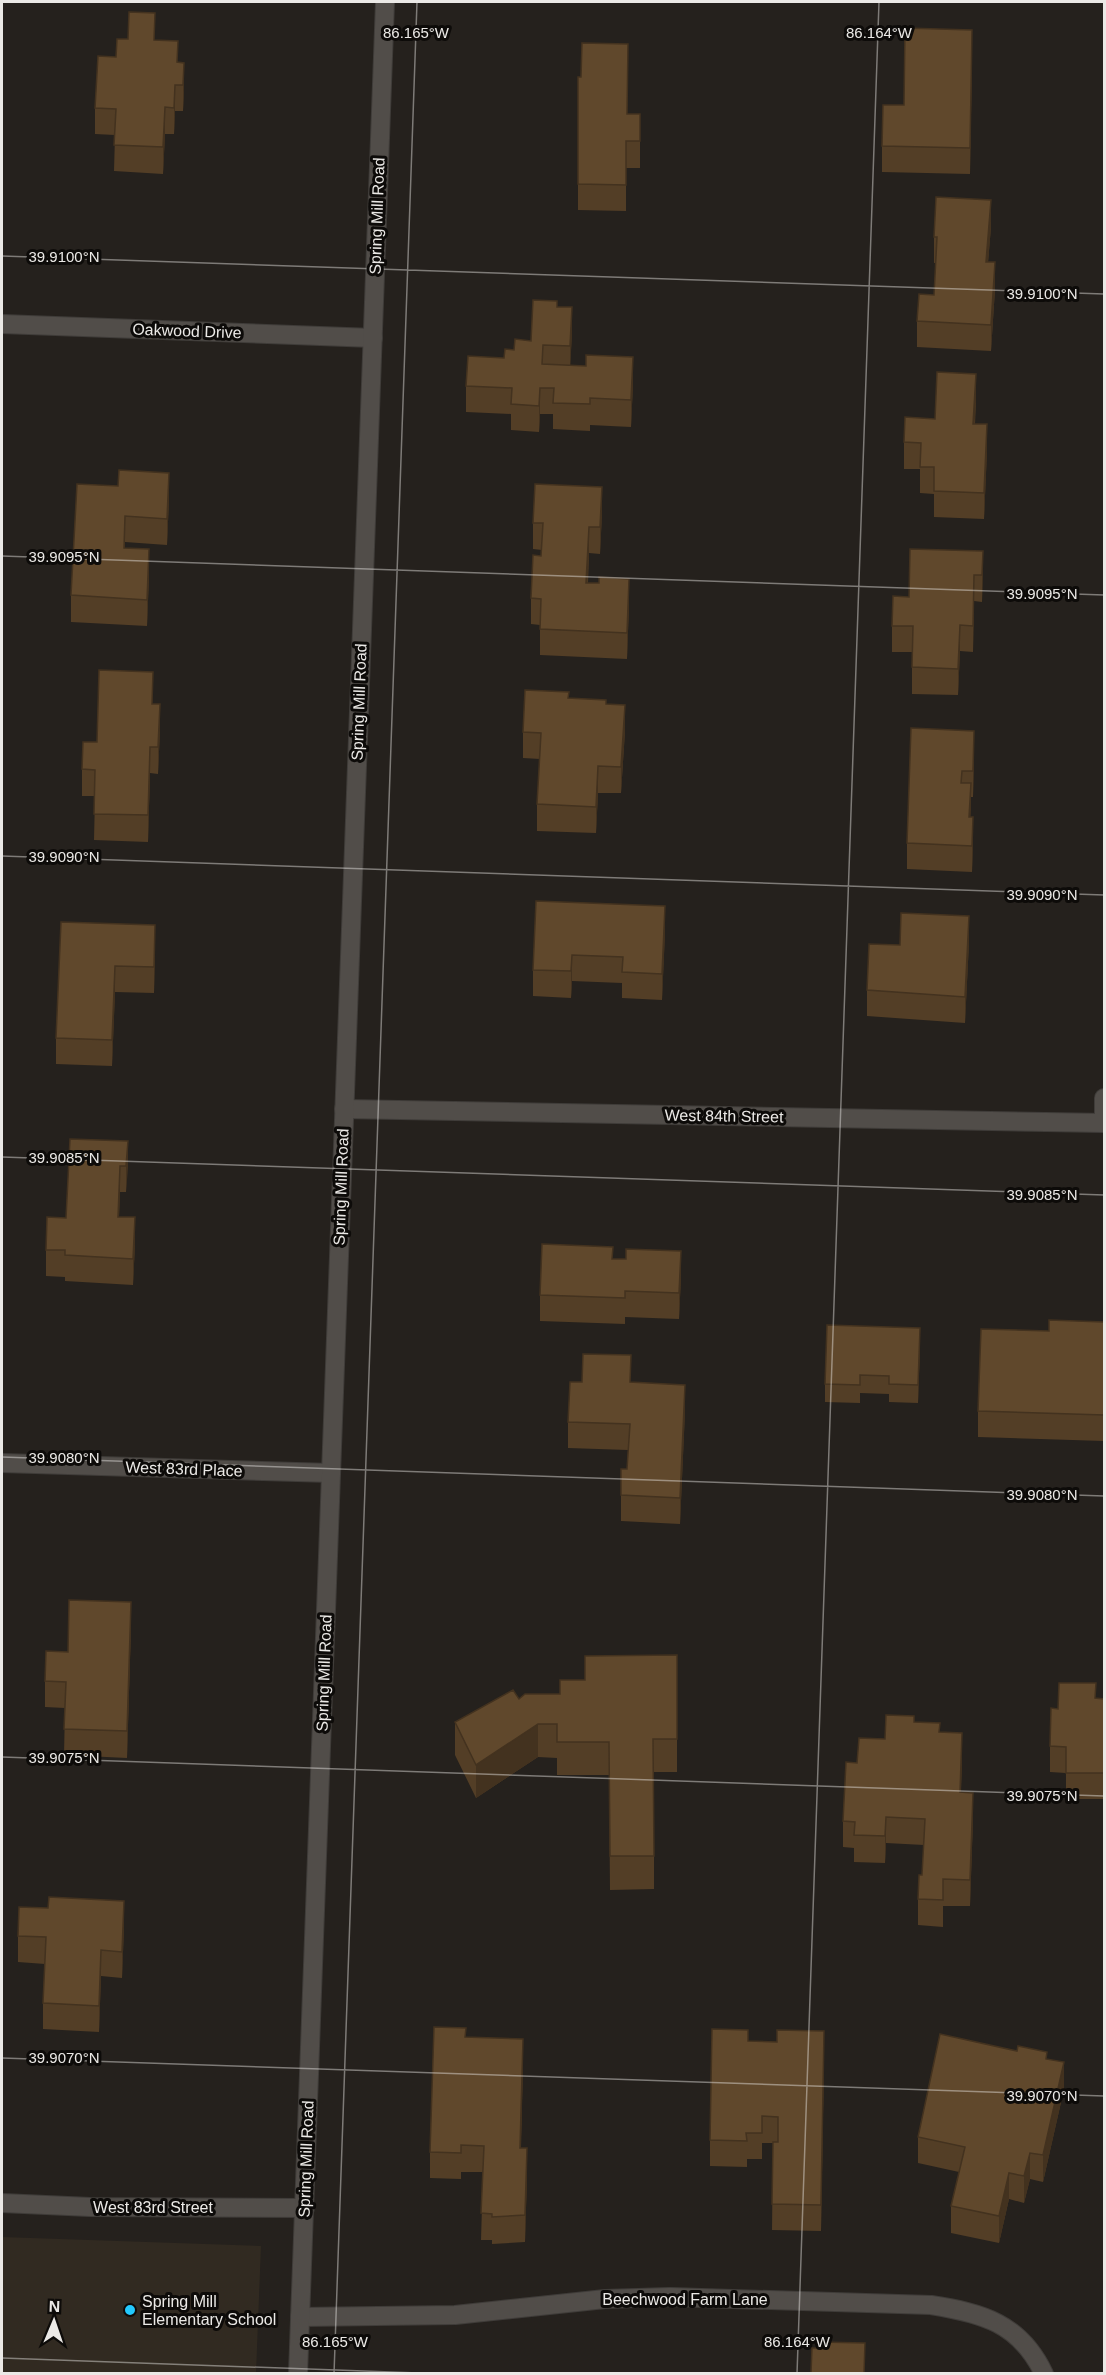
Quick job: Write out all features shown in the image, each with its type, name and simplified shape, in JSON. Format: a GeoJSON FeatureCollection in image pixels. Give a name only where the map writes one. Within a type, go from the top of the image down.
{"type":"FeatureCollection","features":[{"type":"Feature","properties":{"kind":"street","name":"Spring Mill Road"},"geometry":{"type":"LineString","coordinates":[[298,2373],[385,2]]}},
{"type":"Feature","properties":{"kind":"street","name":"Oakwood Drive"},"geometry":{"type":"LineString","coordinates":[[2,324],[373,338]]}},
{"type":"Feature","properties":{"kind":"street"},"geometry":{"type":"LineString","coordinates":[[1104,1098],[1104,1123]]}},
{"type":"Feature","properties":{"kind":"street","name":"West 84th Street"},"geometry":{"type":"LineString","coordinates":[[344,1109],[1104,1123]]}},
{"type":"Feature","properties":{"kind":"street","name":"West 83rd Place"},"geometry":{"type":"LineString","coordinates":[[2,1463],[331,1473]]}},
{"type":"Feature","properties":{"kind":"street","name":"West 83rd Street"},"geometry":{"type":"LineString","coordinates":[[2,2203],[90,2207],[305,2208]]}},
{"type":"Feature","properties":{"kind":"street","name":"Beechwood Farm Lane"},"geometry":{"type":"LineString","coordinates":[[300,2317],[456,2315],[604,2299],[670,2297],[931,2305],[973,2312],[997,2322],[1021,2341],[1044,2373]]}},
{"type":"Feature","properties":{"kind":"shaded area","name":"Spring Mill Elementary School"},"geometry":{"type":"Polygon","coordinates":[[[2,2237],[261,2246],[256,2373],[2,2373],[2,2237]]]}},
{"type":"Feature","properties":{"kind":"building"},"geometry":{"type":"Polygon","coordinates":[[[129,12],[155,13],[154,40],[178,41],[177,62],[184,63],[183,85],[175,85],[174,108],[165,107],[163,147],[114,145],[116,109],[95,108],[98,56],[116,57],[117,39],[128,39],[129,12]]]}},
{"type":"Feature","properties":{"kind":"building"},"geometry":{"type":"Polygon","coordinates":[[[905,28],[972,30],[970,148],[882,146],[883,105],[904,105],[905,28]]]}},
{"type":"Feature","properties":{"kind":"building"},"geometry":{"type":"Polygon","coordinates":[[[582,43],[628,44],[627,114],[640,114],[640,141],[626,141],[626,185],[578,184],[578,77],[581,77],[582,43]]]}},
{"type":"Feature","properties":{"kind":"building"},"geometry":{"type":"Polygon","coordinates":[[[936,197],[991,200],[986,262],[995,262],[991,325],[917,321],[919,294],[934,295],[937,237],[934,237],[936,197]]]}},
{"type":"Feature","properties":{"kind":"building"},"geometry":{"type":"Polygon","coordinates":[[[533,300],[557,301],[557,307],[572,307],[570,346],[543,345],[542,364],[586,366],[586,355],[633,357],[631,400],[590,398],[590,404],[553,403],[554,388],[540,388],[539,406],[511,404],[512,388],[466,386],[468,356],[504,358],[505,349],[514,350],[515,339],[531,341],[533,300]]]}},
{"type":"Feature","properties":{"kind":"building"},"geometry":{"type":"Polygon","coordinates":[[[937,372],[976,374],[973,424],[987,424],[984,493],[934,491],[934,467],[920,467],[921,443],[904,442],[905,417],[935,419],[937,372]]]}},
{"type":"Feature","properties":{"kind":"building"},"geometry":{"type":"Polygon","coordinates":[[[119,470],[169,473],[167,519],[125,516],[124,548],[149,549],[147,600],[71,595],[77,484],[118,486],[119,470]]]}},
{"type":"Feature","properties":{"kind":"building"},"geometry":{"type":"Polygon","coordinates":[[[535,484],[602,487],[600,527],[589,527],[586,583],[599,583],[599,577],[629,579],[627,633],[540,629],[541,599],[531,598],[533,555],[541,556],[543,523],[533,523],[535,484]]]}},
{"type":"Feature","properties":{"kind":"building"},"geometry":{"type":"Polygon","coordinates":[[[910,549],[983,551],[982,575],[974,575],[973,626],[960,625],[958,669],[912,667],[913,626],[892,626],[893,596],[909,597],[910,549]]]}},
{"type":"Feature","properties":{"kind":"building"},"geometry":{"type":"Polygon","coordinates":[[[99,670],[153,672],[152,704],[160,704],[158,747],[150,747],[148,815],[94,814],[95,770],[82,769],[83,742],[97,742],[99,670]]]}},
{"type":"Feature","properties":{"kind":"building"},"geometry":{"type":"Polygon","coordinates":[[[525,690],[569,692],[568,698],[606,700],[606,704],[625,705],[621,767],[598,766],[596,807],[537,804],[541,733],[523,732],[525,690]]]}},
{"type":"Feature","properties":{"kind":"building"},"geometry":{"type":"Polygon","coordinates":[[[911,728],[974,731],[973,771],[962,771],[961,783],[971,783],[969,817],[973,817],[972,846],[907,843],[911,728]]]}},
{"type":"Feature","properties":{"kind":"building"},"geometry":{"type":"Polygon","coordinates":[[[536,901],[665,906],[662,974],[622,972],[623,957],[572,955],[571,971],[533,970],[536,901]]]}},
{"type":"Feature","properties":{"kind":"building"},"geometry":{"type":"Polygon","coordinates":[[[901,913],[969,916],[965,997],[867,990],[869,944],[900,945],[901,913]]]}},
{"type":"Feature","properties":{"kind":"building"},"geometry":{"type":"Polygon","coordinates":[[[61,922],[155,925],[154,967],[115,966],[112,1040],[56,1038],[61,922]]]}},
{"type":"Feature","properties":{"kind":"building"},"geometry":{"type":"Polygon","coordinates":[[[70,1139],[128,1141],[126,1166],[120,1166],[118,1217],[135,1217],[133,1259],[65,1255],[65,1250],[46,1250],[47,1217],[66,1218],[70,1139]]]}},
{"type":"Feature","properties":{"kind":"building"},"geometry":{"type":"Polygon","coordinates":[[[542,1244],[613,1247],[612,1259],[626,1259],[626,1249],[681,1251],[679,1293],[625,1291],[625,1298],[540,1295],[542,1244]]]}},
{"type":"Feature","properties":{"kind":"building"},"geometry":{"type":"Polygon","coordinates":[[[1049,1320],[1104,1322],[1104,1415],[978,1411],[981,1329],[1049,1331],[1049,1320]]]}},
{"type":"Feature","properties":{"kind":"building"},"geometry":{"type":"Polygon","coordinates":[[[827,1325],[920,1328],[918,1385],[889,1384],[889,1376],[860,1375],[860,1385],[825,1384],[827,1325]]]}},
{"type":"Feature","properties":{"kind":"building"},"geometry":{"type":"Polygon","coordinates":[[[583,1354],[631,1355],[630,1382],[685,1385],[680,1498],[621,1495],[621,1469],[627,1469],[630,1424],[568,1422],[570,1382],[582,1382],[583,1354]]]}},
{"type":"Feature","properties":{"kind":"building"},"geometry":{"type":"Polygon","coordinates":[[[69,1600],[131,1602],[127,1731],[64,1729],[66,1682],[45,1681],[46,1651],[68,1652],[69,1600]]]}},
{"type":"Feature","properties":{"kind":"building"},"geometry":{"type":"Polygon","coordinates":[[[677,1655],[677,1739],[653,1739],[654,1856],[610,1856],[609,1742],[557,1742],[557,1724],[538,1724],[476,1765],[455,1722],[513,1690],[519,1699],[525,1694],[560,1694],[560,1680],[585,1680],[585,1656],[677,1655]]]}},
{"type":"Feature","properties":{"kind":"building"},"geometry":{"type":"Polygon","coordinates":[[[1059,1683],[1096,1683],[1095,1698],[1104,1699],[1104,1773],[1066,1773],[1066,1747],[1050,1746],[1051,1708],[1058,1709],[1059,1683]]]}},
{"type":"Feature","properties":{"kind":"building"},"geometry":{"type":"Polygon","coordinates":[[[886,1715],[914,1716],[914,1722],[940,1723],[939,1732],[962,1733],[960,1792],[973,1793],[970,1880],[943,1879],[943,1900],[918,1899],[919,1875],[922,1875],[925,1819],[886,1817],[885,1836],[854,1835],[855,1822],[843,1821],[846,1762],[857,1763],[859,1738],[885,1739],[886,1715]]]}},
{"type":"Feature","properties":{"kind":"building"},"geometry":{"type":"Polygon","coordinates":[[[49,1897],[124,1901],[122,1952],[101,1950],[99,2006],[43,2003],[46,1937],[18,1936],[19,1907],[48,1908],[49,1897]]]}},
{"type":"Feature","properties":{"kind":"building"},"geometry":{"type":"Polygon","coordinates":[[[434,2027],[466,2028],[465,2037],[523,2039],[520,2148],[527,2148],[525,2215],[492,2217],[492,2214],[481,2213],[484,2146],[461,2145],[461,2153],[430,2152],[434,2027]]]}},
{"type":"Feature","properties":{"kind":"building"},"geometry":{"type":"Polygon","coordinates":[[[712,2029],[748,2030],[748,2041],[777,2042],[777,2030],[824,2031],[821,2205],[772,2204],[773,2142],[778,2142],[778,2117],[762,2116],[762,2133],[746,2133],[747,2141],[710,2140],[712,2029]]]}},
{"type":"Feature","properties":{"kind":"building"},"geometry":{"type":"Polygon","coordinates":[[[940,2034],[1017,2051],[1018,2046],[1047,2052],[1046,2059],[1064,2062],[1043,2155],[1030,2153],[1024,2176],[1009,2173],[999,2216],[951,2206],[965,2147],[918,2137],[940,2034]]]}},
{"type":"Feature","properties":{"kind":"building"},"geometry":{"type":"Polygon","coordinates":[[[819,2342],[865,2343],[864,2373],[811,2373],[812,2348],[818,2348],[819,2342]]]}},
{"type":"Feature","properties":{"kind":"place","name":"Spring Mill Elementary School"},"geometry":{"type":"Point","coordinates":[130,2310]}}]}
